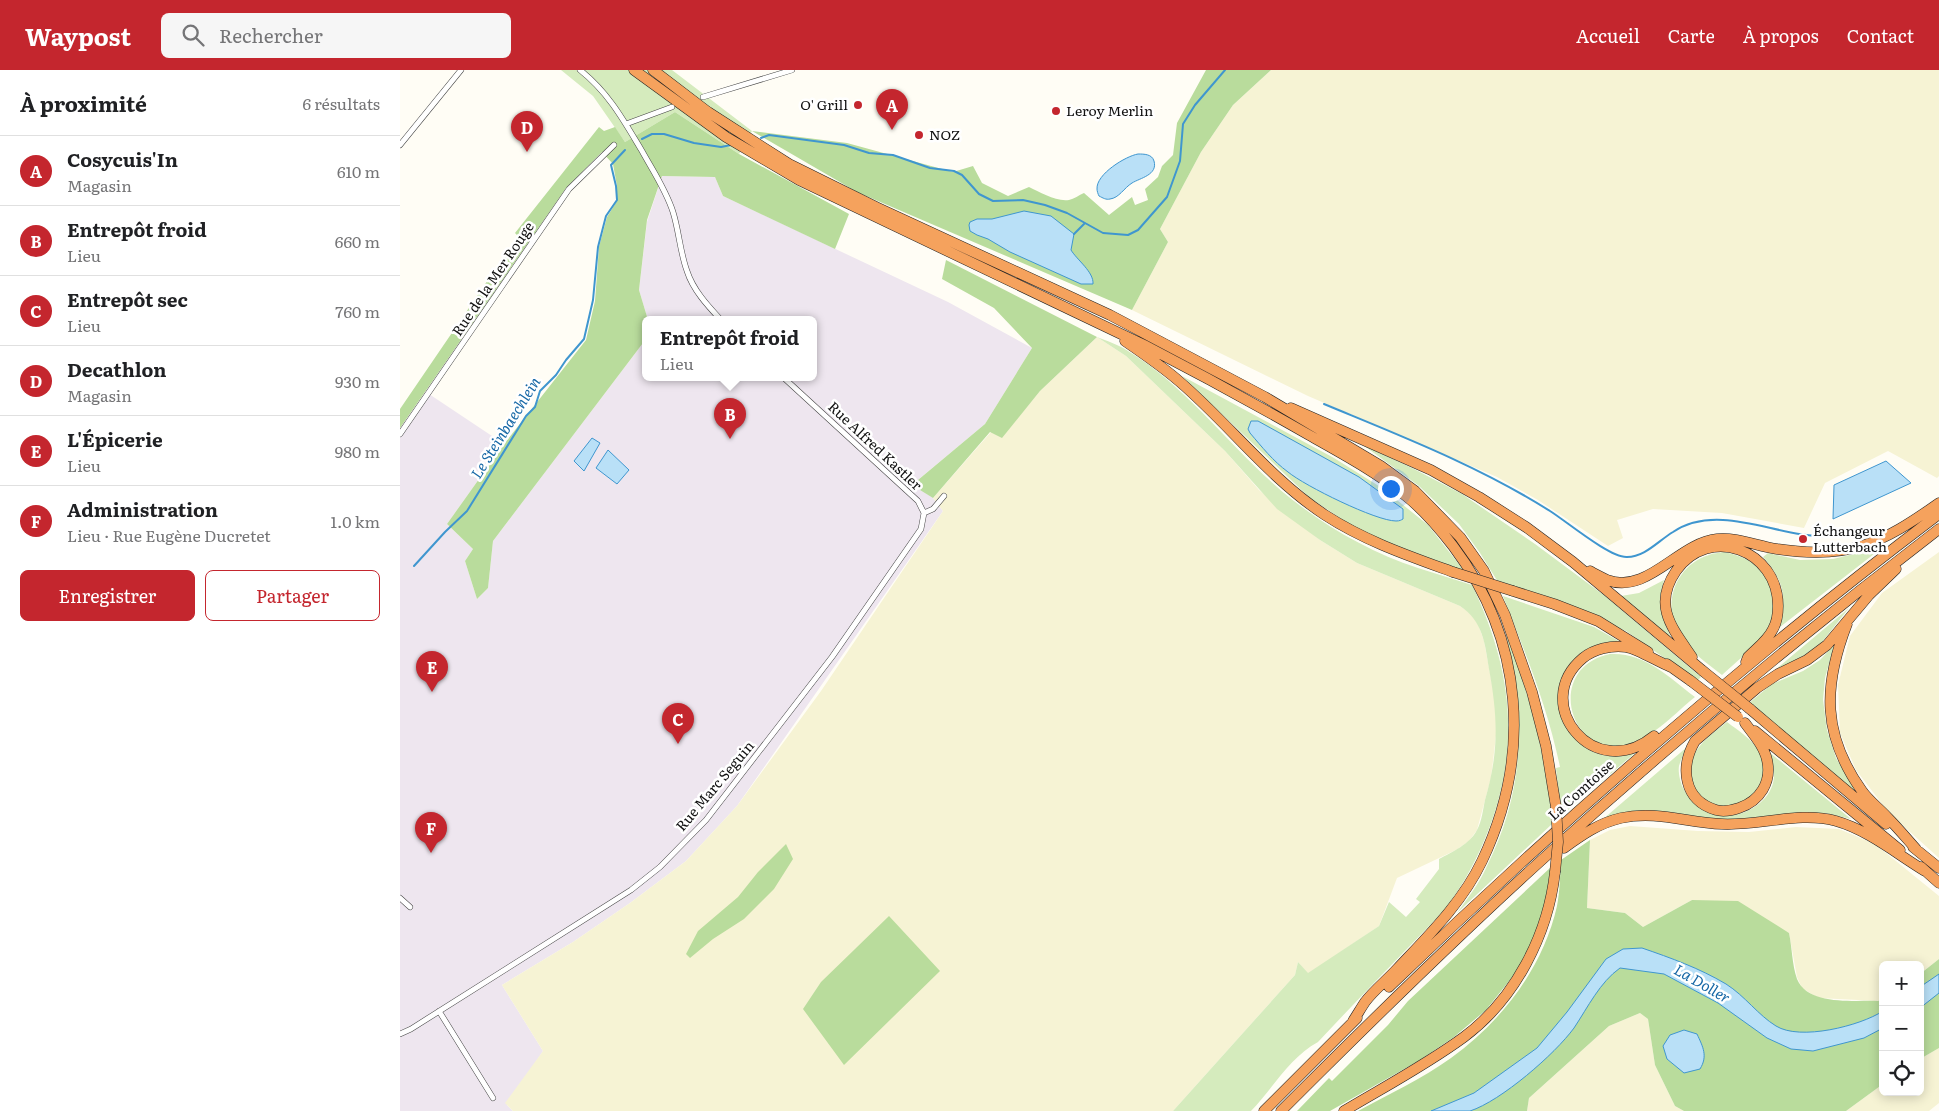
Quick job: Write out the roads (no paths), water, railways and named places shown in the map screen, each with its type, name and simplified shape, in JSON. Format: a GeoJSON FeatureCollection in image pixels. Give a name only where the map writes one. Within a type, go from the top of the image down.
{"type":"FeatureCollection","features":[{"type":"Feature","properties":{"kind":"highway"},"geometry":{"type":"LineString","coordinates":[[634,70],[726,137],[799,180],[1144,345],[1377,473],[1408,497],[1438,526],[1464,560],[1482,590],[1497,625],[1513,690],[1515,726],[1513,758],[1506,797],[1495,831],[1481,863],[1451,909],[1366,1000],[1353,1022]]}},
{"type":"Feature","properties":{"kind":"highway"},"geometry":{"type":"LineString","coordinates":[[638,70],[654,85]]}},
{"type":"Feature","properties":{"kind":"highway"},"geometry":{"type":"LineString","coordinates":[[654,71],[708,112],[789,164],[876,207],[1110,315],[1265,397],[1381,466],[1415,491],[1460,537],[1484,571],[1505,615],[1532,692],[1546,746],[1556,808],[1558,842],[1553,890],[1547,913],[1526,965],[1512,987],[1493,1010],[1465,1036],[1435,1058],[1344,1111]]}},
{"type":"Feature","properties":{"kind":"highway"},"geometry":{"type":"LineString","coordinates":[[1104,326],[1180,382],[1280,480],[1325,515],[1359,535],[1391,550],[1554,604],[1598,621],[1632,640],[1691,681],[1741,720],[1862,817],[1939,883]]}},
{"type":"Feature","properties":{"kind":"highway"},"geometry":{"type":"LineString","coordinates":[[1265,397],[1431,470],[1479,497],[1526,527],[1573,562],[1939,868]]}},
{"type":"Feature","properties":{"kind":"highway"},"geometry":{"type":"LineString","coordinates":[[1573,562],[1607,580],[1626,582],[1645,577],[1693,546],[1719,539],[1734,540],[1796,552],[1836,552],[1854,549],[1885,538],[1939,503]]}},
{"type":"Feature","properties":{"kind":"highway","name":"La Comtoise"},"geometry":{"type":"LineString","coordinates":[[1264,1111],[1353,1022],[1534,850],[1671,729],[1742,670],[1939,514]]}},
{"type":"Feature","properties":{"kind":"highway","name":"La Comtoise"},"geometry":{"type":"LineString","coordinates":[[1281,1111],[1406,987],[1543,859],[1733,693],[1939,529]]}},
{"type":"Feature","properties":{"kind":"highway"},"geometry":{"type":"LineString","coordinates":[[1701,669],[1675,634],[1669,622],[1666,598],[1671,579],[1680,565],[1695,553],[1709,548],[1727,547],[1744,551],[1756,558],[1776,587],[1778,600],[1778,612],[1774,628],[1769,636],[1748,657],[1742,670]]}},
{"type":"Feature","properties":{"kind":"highway"},"geometry":{"type":"LineString","coordinates":[[1741,720],[1760,744],[1767,758],[1768,778],[1763,789],[1749,804],[1733,810],[1717,810],[1703,803],[1693,794],[1687,780],[1686,764],[1688,752],[1695,741],[1758,688],[1778,674],[1807,660],[1827,645],[1913,549]]}},
{"type":"Feature","properties":{"kind":"highway"},"geometry":{"type":"LineString","coordinates":[[1851,616],[1836,652],[1830,680],[1830,708],[1835,736],[1843,758],[1862,792],[1916,850]]}},
{"type":"Feature","properties":{"kind":"highway"},"geometry":{"type":"LineString","coordinates":[[1671,667],[1628,647],[1604,648],[1578,662],[1568,678],[1563,696],[1566,717],[1571,726],[1584,741],[1602,750],[1621,751],[1630,749],[1647,742],[1660,731],[1671,729]]}},
{"type":"Feature","properties":{"kind":"highway"},"geometry":{"type":"LineString","coordinates":[[1543,859],[1604,824],[1621,818],[1645,814],[1704,823],[1724,824],[1818,818],[1835,820],[1852,826],[1925,871]]}},
{"type":"Feature","properties":{"kind":"street"},"geometry":{"type":"LineString","coordinates":[[400,145],[462,70]]}},
{"type":"Feature","properties":{"kind":"street"},"geometry":{"type":"LineString","coordinates":[[580,70],[607,95],[664,189],[678,228],[687,273],[703,300],[718,316]]}},
{"type":"Feature","properties":{"kind":"street"},"geometry":{"type":"LineString","coordinates":[[703,97],[792,70]]}},
{"type":"Feature","properties":{"kind":"street"},"geometry":{"type":"LineString","coordinates":[[626,124],[672,108]]}},
{"type":"Feature","properties":{"kind":"street","name":"Rue de la Mer Rouge"},"geometry":{"type":"LineString","coordinates":[[400,434],[569,189],[614,145]]}},
{"type":"Feature","properties":{"kind":"street","name":"Rue Alfred Kastler"},"geometry":{"type":"LineString","coordinates":[[787,381],[918,500],[924,513]]}},
{"type":"Feature","properties":{"kind":"street"},"geometry":{"type":"LineString","coordinates":[[924,513],[932,509],[944,496]]}},
{"type":"Feature","properties":{"kind":"street","name":"Rue Marc Seguin"},"geometry":{"type":"LineString","coordinates":[[400,1034],[411,1029],[631,890],[660,867],[706,820],[838,649],[921,529],[924,513]]}},
{"type":"Feature","properties":{"kind":"street"},"geometry":{"type":"LineString","coordinates":[[400,898],[410,907]]}},
{"type":"Feature","properties":{"kind":"street"},"geometry":{"type":"LineString","coordinates":[[439,1011],[493,1098]]}},
{"type":"Feature","properties":{"kind":"water"},"geometry":{"type":"Polygon","coordinates":[[[1138,154],[1152,157],[1155,166],[1151,173],[1132,183],[1113,198],[1104,199],[1099,196],[1097,190],[1101,177],[1119,162],[1138,154]]]}},
{"type":"Feature","properties":{"kind":"water"},"geometry":{"type":"Polygon","coordinates":[[[1024,211],[1051,216],[1074,234],[1071,250],[1091,275],[1093,284],[1081,284],[1010,252],[970,231],[970,222],[977,219],[992,219],[1024,211]]]}},
{"type":"Feature","properties":{"kind":"water"},"geometry":{"type":"Polygon","coordinates":[[[1251,421],[1258,421],[1359,477],[1403,509],[1403,519],[1396,521],[1373,515],[1309,486],[1288,472],[1268,454],[1250,433],[1248,429],[1251,421]]]}},
{"type":"Feature","properties":{"kind":"water"},"geometry":{"type":"Polygon","coordinates":[[[592,438],[600,443],[584,471],[574,461],[592,438]]]}},
{"type":"Feature","properties":{"kind":"water"},"geometry":{"type":"Polygon","coordinates":[[[608,450],[629,470],[617,484],[596,468],[608,450]]]}},
{"type":"Feature","properties":{"kind":"water"},"geometry":{"type":"Polygon","coordinates":[[[1886,461],[1911,483],[1833,519],[1834,485],[1886,461]]]}},
{"type":"Feature","properties":{"kind":"water","name":"La Doller"},"geometry":{"type":"Polygon","coordinates":[[[1642,948],[1716,978],[1739,994],[1769,1022],[1787,1030],[1814,1032],[1830,1030],[1860,1022],[1879,1013],[1879,1030],[1864,1038],[1813,1051],[1791,1049],[1767,1038],[1718,1003],[1664,974],[1620,968],[1606,980],[1565,1039],[1541,1063],[1512,1087],[1483,1106],[1470,1111],[1431,1111],[1474,1093],[1537,1048],[1567,1012],[1606,959],[1623,949],[1642,948]]]}},
{"type":"Feature","properties":{"kind":"water"},"geometry":{"type":"Polygon","coordinates":[[[1939,974],[1939,993],[1924,1005],[1924,984],[1939,974]]]}},
{"type":"Feature","properties":{"kind":"water"},"geometry":{"type":"Polygon","coordinates":[[[1684,1030],[1697,1034],[1703,1047],[1704,1060],[1700,1069],[1684,1073],[1667,1059],[1663,1046],[1670,1035],[1684,1030]]]}},
{"type":"Feature","properties":{"kind":"waterway","name":"Le Steinbaechlein"},"geometry":{"type":"LineString","coordinates":[[761,138],[769,135],[844,145],[869,153],[893,155],[930,168],[954,171],[962,175],[979,194],[993,201],[1023,200],[1045,205],[1067,213],[1103,233],[1128,235],[1138,230],[1167,197],[1180,161],[1183,124],[1195,105],[1225,70]]}},
{"type":"Feature","properties":{"kind":"waterway","name":"Le Steinbaechlein"},"geometry":{"type":"LineString","coordinates":[[642,139],[652,134],[664,134],[694,143],[721,147],[731,145]]}},
{"type":"Feature","properties":{"kind":"waterway","name":"Le Steinbaechlein"},"geometry":{"type":"LineString","coordinates":[[414,566],[467,511],[526,416],[535,407],[540,391],[556,375],[584,339],[593,300],[598,247],[606,216],[617,200],[611,165],[625,150]]}},
{"type":"Feature","properties":{"kind":"waterway"},"geometry":{"type":"LineString","coordinates":[[1074,234],[1085,223]]}},
{"type":"Feature","properties":{"kind":"waterway"},"geometry":{"type":"LineString","coordinates":[[1324,404],[1439,453],[1496,480],[1550,511],[1599,546],[1619,556],[1627,557],[1640,554],[1679,529],[1703,521],[1737,521],[1817,536],[1834,536],[1853,530]]}},
{"type":"Feature","properties":{"kind":"place","name":"O' Grill"},"geometry":{"type":"Point","coordinates":[858,105]}},
{"type":"Feature","properties":{"kind":"place","name":"Leroy Merlin"},"geometry":{"type":"Point","coordinates":[1056,111]}},
{"type":"Feature","properties":{"kind":"place","name":"Cosycuis'In"},"geometry":{"type":"Point","coordinates":[892,130]}},
{"type":"Feature","properties":{"kind":"place","name":"NOZ"},"geometry":{"type":"Point","coordinates":[919,135]}},
{"type":"Feature","properties":{"kind":"place","name":"Decathlon"},"geometry":{"type":"Point","coordinates":[527,152]}},
{"type":"Feature","properties":{"kind":"place","name":"Entrepôt froid"},"geometry":{"type":"Point","coordinates":[730,439]}},
{"type":"Feature","properties":{"kind":"place","name":"Échangeur Lutterbach"},"geometry":{"type":"Point","coordinates":[1803,539]}},
{"type":"Feature","properties":{"kind":"place","name":"L'Épicerie"},"geometry":{"type":"Point","coordinates":[432,692]}},
{"type":"Feature","properties":{"kind":"place","name":"Entrepôt sec"},"geometry":{"type":"Point","coordinates":[678,744]}},
{"type":"Feature","properties":{"kind":"place","name":"Administration"},"geometry":{"type":"Point","coordinates":[431,853]}}]}
